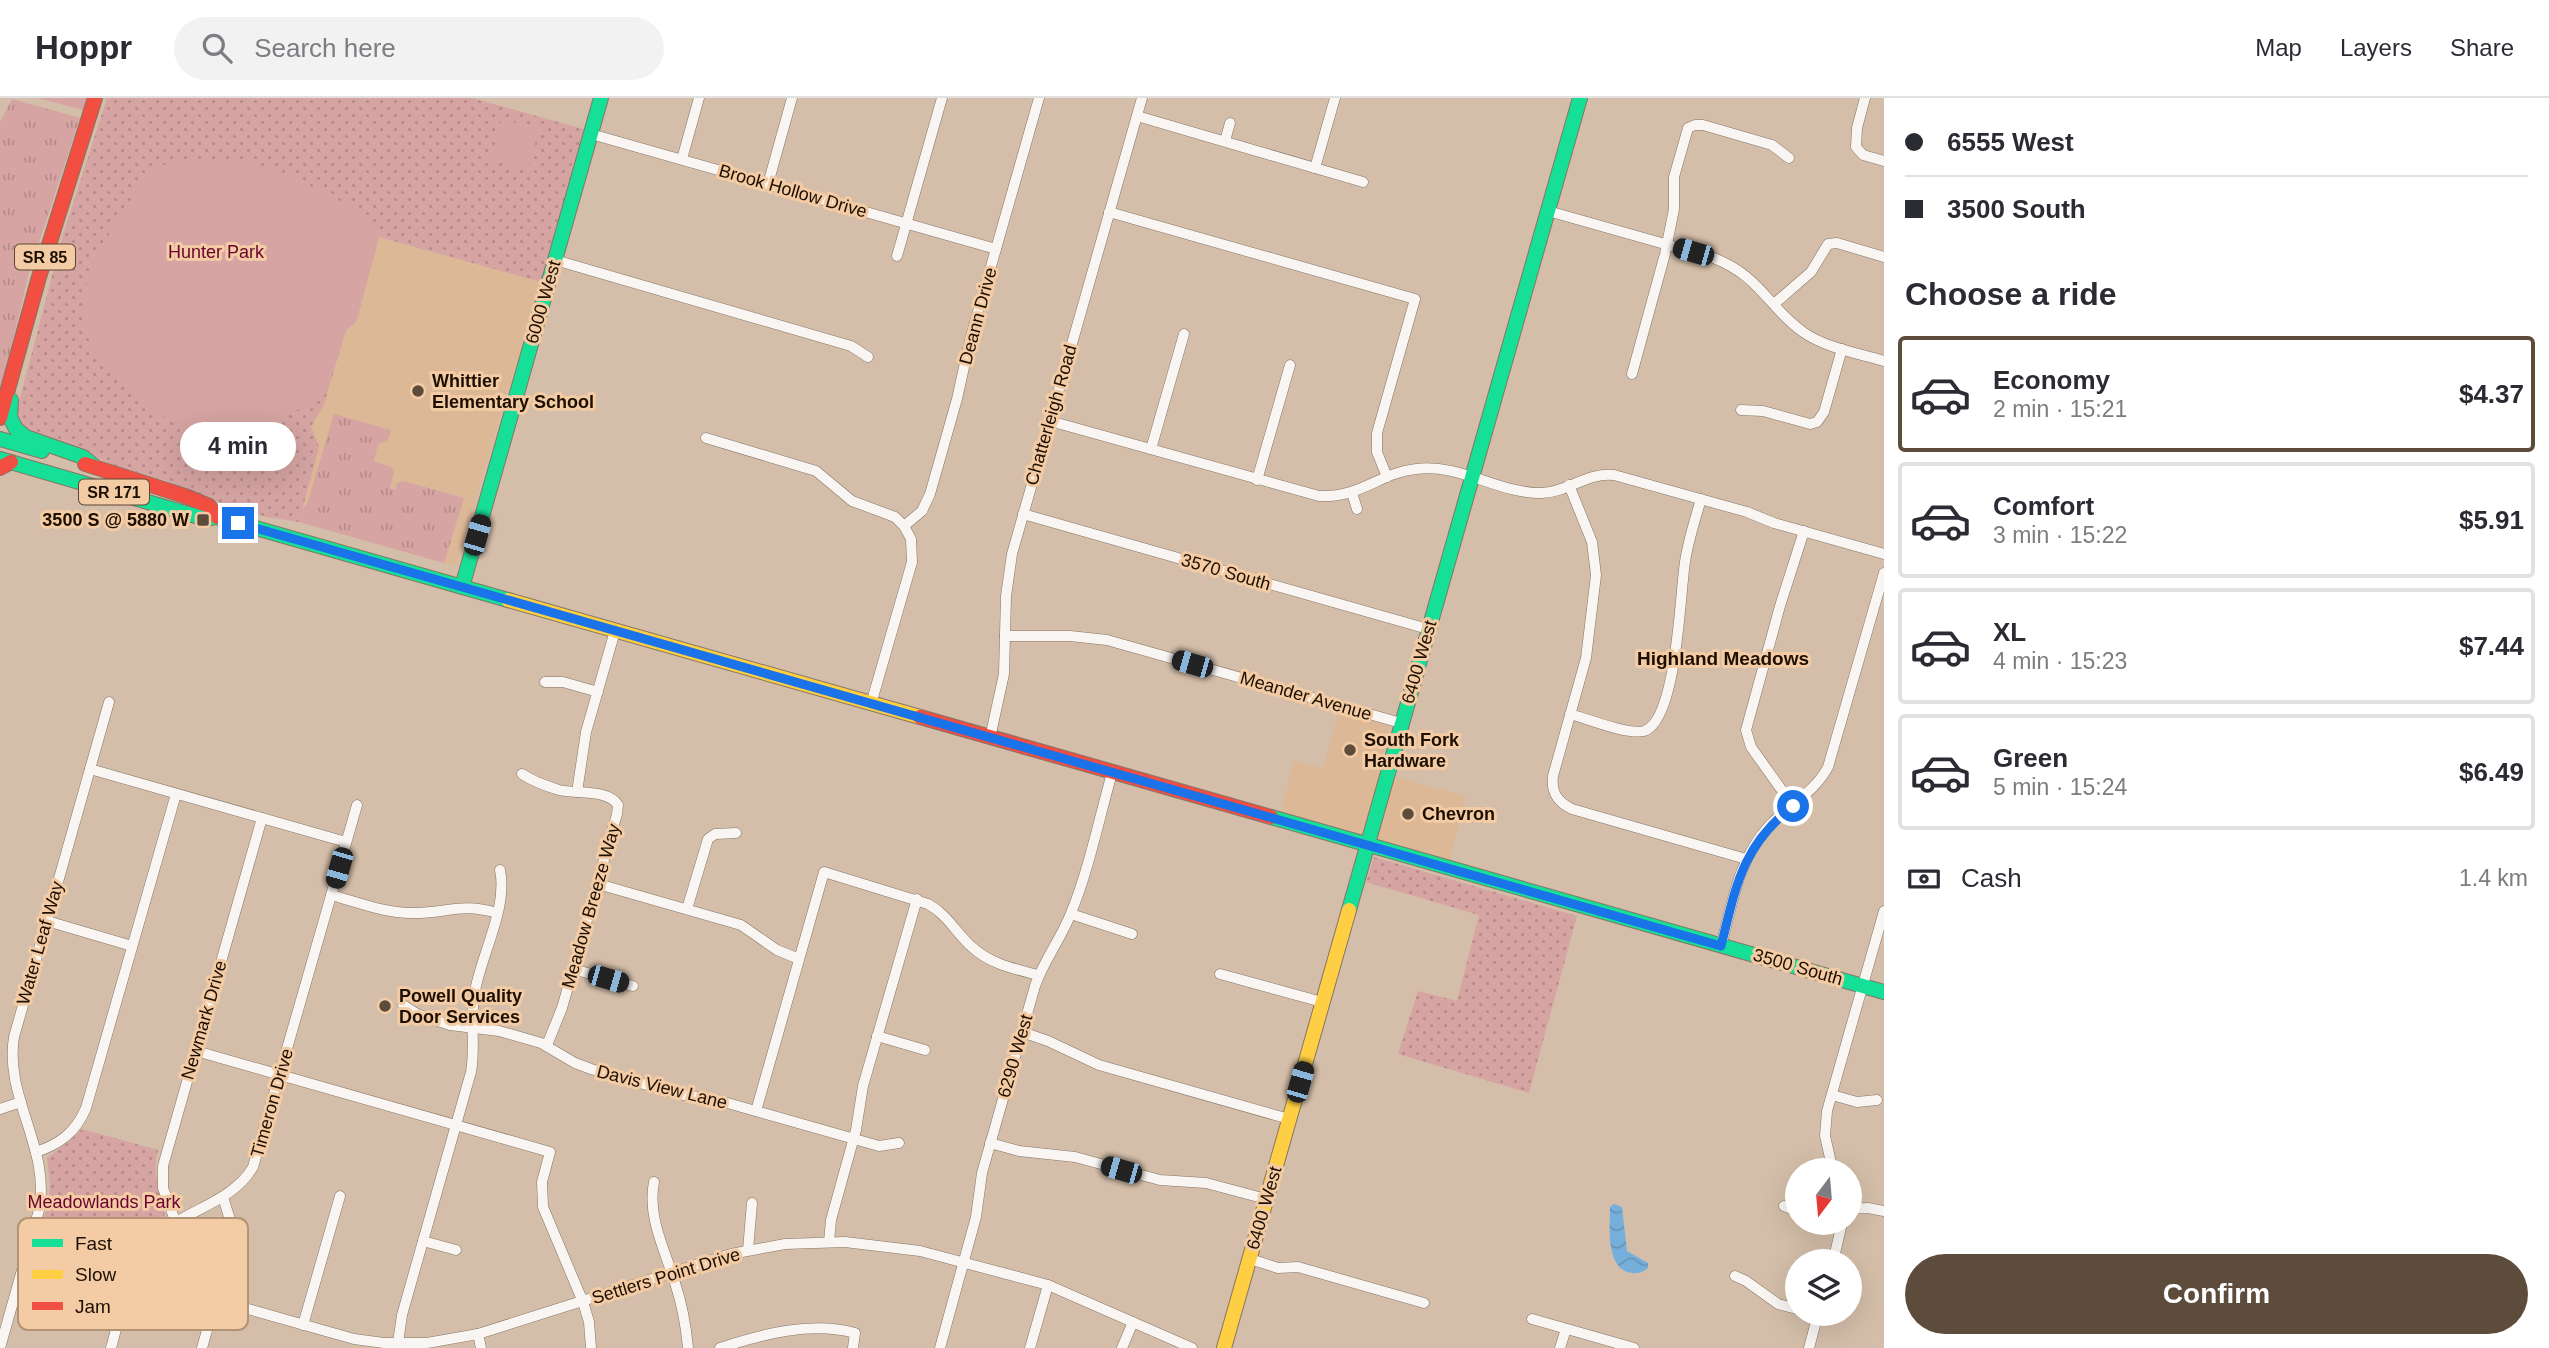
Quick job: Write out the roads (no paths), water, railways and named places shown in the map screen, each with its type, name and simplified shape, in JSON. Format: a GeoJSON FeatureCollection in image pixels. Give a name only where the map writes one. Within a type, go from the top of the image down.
{"type":"FeatureCollection","features":[{"type":"Feature","properties":{"kind":"main road","name":"SR 85"},"geometry":{"type":"LineString","coordinates":[[0,418],[3,398],[95,98]]}},
{"type":"Feature","properties":{"kind":"main road","name":"6000 West"},"geometry":{"type":"LineString","coordinates":[[462,587],[601,98]]}},
{"type":"Feature","properties":{"kind":"main road","name":"6400 West"},"geometry":{"type":"LineString","coordinates":[[1224,1348],[1580,98]]}},
{"type":"Feature","properties":{"kind":"main road"},"geometry":{"type":"LineString","coordinates":[[39,277],[28,339],[9,411],[10,423],[21,436],[76,453],[94,466]]}},
{"type":"Feature","properties":{"kind":"main road","name":"3500 South"},"geometry":{"type":"LineString","coordinates":[[0,439],[157,485],[209,506],[217,517]]}},
{"type":"Feature","properties":{"kind":"main road","name":"3500 South"},"geometry":{"type":"LineString","coordinates":[[4,463],[206,519],[217,517],[1884,992]]}},
{"type":"Feature","properties":{"kind":"street"},"geometry":{"type":"LineString","coordinates":[[682,159],[699,98]]}},
{"type":"Feature","properties":{"kind":"street"},"geometry":{"type":"LineString","coordinates":[[768,184],[792,98]]}},
{"type":"Feature","properties":{"kind":"street"},"geometry":{"type":"LineString","coordinates":[[897,256],[942,98]]}},
{"type":"Feature","properties":{"kind":"street","name":"Deann Drive"},"geometry":{"type":"LineString","coordinates":[[904,526],[922,511],[930,494],[1039,98]]}},
{"type":"Feature","properties":{"kind":"street","name":"Chatterleigh Road"},"geometry":{"type":"LineString","coordinates":[[990,738],[1004,674],[1007,584],[1023,514],[1142,98]]}},
{"type":"Feature","properties":{"kind":"street"},"geometry":{"type":"LineString","coordinates":[[1315,168],[1335,98]]}},
{"type":"Feature","properties":{"kind":"street"},"geometry":{"type":"LineString","coordinates":[[1865,98],[1856,137],[1858,151],[1884,161]]}},
{"type":"Feature","properties":{"kind":"street"},"geometry":{"type":"LineString","coordinates":[[1137,116],[1363,182]]}},
{"type":"Feature","properties":{"kind":"street"},"geometry":{"type":"LineString","coordinates":[[1225,141],[1230,123]]}},
{"type":"Feature","properties":{"kind":"street"},"geometry":{"type":"LineString","coordinates":[[1632,374],[1674,209],[1674,177],[1685,135],[1691,126],[1703,125],[1772,145],[1789,158]]}},
{"type":"Feature","properties":{"kind":"street","name":"Brook Hollow Drive"},"geometry":{"type":"LineString","coordinates":[[591,134],[996,249]]}},
{"type":"Feature","properties":{"kind":"street"},"geometry":{"type":"LineString","coordinates":[[1548,211],[1711,257],[1752,279],[1802,331],[1822,343],[1884,361]]}},
{"type":"Feature","properties":{"kind":"street"},"geometry":{"type":"LineString","coordinates":[[1109,212],[1415,299],[1377,433],[1377,452],[1387,477]]}},
{"type":"Feature","properties":{"kind":"street"},"geometry":{"type":"LineString","coordinates":[[1774,304],[1811,272],[1828,244],[1837,243],[1884,257]]}},
{"type":"Feature","properties":{"kind":"street"},"geometry":{"type":"LineString","coordinates":[[555,260],[851,346],[868,357]]}},
{"type":"Feature","properties":{"kind":"street"},"geometry":{"type":"LineString","coordinates":[[1151,449],[1184,334]]}},
{"type":"Feature","properties":{"kind":"street"},"geometry":{"type":"LineString","coordinates":[[1741,410],[1763,411],[1807,423],[1817,422],[1824,412],[1842,349]]}},
{"type":"Feature","properties":{"kind":"street"},"geometry":{"type":"LineString","coordinates":[[1257,480],[1290,365]]}},
{"type":"Feature","properties":{"kind":"street"},"geometry":{"type":"LineString","coordinates":[[1050,421],[1312,495],[1352,493],[1402,471],[1424,468],[1448,470],[1531,492],[1548,493],[1593,476],[1609,474],[1884,554]]}},
{"type":"Feature","properties":{"kind":"street"},"geometry":{"type":"LineString","coordinates":[[706,438],[816,471],[852,501],[890,514],[904,526],[912,545],[912,562],[871,704]]}},
{"type":"Feature","properties":{"kind":"street"},"geometry":{"type":"LineString","coordinates":[[1569,485],[1595,556],[1595,580],[1587,650],[1552,780],[1557,799],[1572,808],[1746,859]]}},
{"type":"Feature","properties":{"kind":"street"},"geometry":{"type":"LineString","coordinates":[[1352,493],[1357,509]]}},
{"type":"Feature","properties":{"kind":"street"},"geometry":{"type":"LineString","coordinates":[[1570,714],[1633,731],[1642,731],[1654,725],[1661,715],[1672,673],[1685,561],[1701,499]]}},
{"type":"Feature","properties":{"kind":"street","name":"3570 South"},"geometry":{"type":"LineString","coordinates":[[1023,514],[1428,629]]}},
{"type":"Feature","properties":{"kind":"street"},"geometry":{"type":"LineString","coordinates":[[1793,806],[1751,747],[1746,730],[1804,531]]}},
{"type":"Feature","properties":{"kind":"street"},"geometry":{"type":"LineString","coordinates":[[1721,946],[1746,859],[1771,824],[1817,785],[1831,761],[1884,573]]}},
{"type":"Feature","properties":{"kind":"street"},"geometry":{"type":"LineString","coordinates":[[522,774],[540,784],[577,792],[585,739],[615,631]]}},
{"type":"Feature","properties":{"kind":"street","name":"Meander Avenue"},"geometry":{"type":"LineString","coordinates":[[1005,636],[1058,635],[1107,640],[1401,723]]}},
{"type":"Feature","properties":{"kind":"street"},"geometry":{"type":"LineString","coordinates":[[545,682],[567,683],[598,692]]}},
{"type":"Feature","properties":{"kind":"street","name":"Water Leaf Way"},"geometry":{"type":"LineString","coordinates":[[36,1218],[42,1196],[42,1173],[12,1071],[13,1043],[109,702]]}},
{"type":"Feature","properties":{"kind":"street"},"geometry":{"type":"LineString","coordinates":[[90,769],[346,842]]}},
{"type":"Feature","properties":{"kind":"street","name":"6290 West"},"geometry":{"type":"LineString","coordinates":[[940,1348],[977,1212],[982,1172],[1038,975],[1071,914],[1112,773]]}},
{"type":"Feature","properties":{"kind":"street","name":"Meadow Breeze Way"},"geometry":{"type":"LineString","coordinates":[[547,1045],[560,1016],[617,814],[618,805],[614,800],[606,796],[577,792]]}},
{"type":"Feature","properties":{"kind":"street"},"geometry":{"type":"LineString","coordinates":[[36,1152],[60,1142],[83,1115],[176,794]]}},
{"type":"Feature","properties":{"kind":"street","name":"Timeron Drive"},"geometry":{"type":"LineString","coordinates":[[185,1218],[238,1186],[253,1167],[357,805]]}},
{"type":"Feature","properties":{"kind":"street","name":"Newmark Drive"},"geometry":{"type":"LineString","coordinates":[[174,1218],[163,1188],[163,1166],[261,818]]}},
{"type":"Feature","properties":{"kind":"street"},"geometry":{"type":"LineString","coordinates":[[687,909],[708,839],[715,834],[737,833]]}},
{"type":"Feature","properties":{"kind":"street"},"geometry":{"type":"LineString","coordinates":[[398,1343],[402,1315],[472,1064],[475,987],[503,888],[500,870]]}},
{"type":"Feature","properties":{"kind":"street"},"geometry":{"type":"LineString","coordinates":[[756,1111],[824,872],[917,899],[939,910],[967,943],[983,957],[1038,975]]}},
{"type":"Feature","properties":{"kind":"street"},"geometry":{"type":"LineString","coordinates":[[597,884],[746,927],[777,950],[799,959]]}},
{"type":"Feature","properties":{"kind":"street"},"geometry":{"type":"LineString","coordinates":[[331,895],[400,913],[468,907],[496,913]]}},
{"type":"Feature","properties":{"kind":"street"},"geometry":{"type":"LineString","coordinates":[[829,1242],[831,1220],[854,1139],[863,1086],[917,899]]}},
{"type":"Feature","properties":{"kind":"street"},"geometry":{"type":"LineString","coordinates":[[1830,1158],[1825,1122],[1884,911]]}},
{"type":"Feature","properties":{"kind":"street"},"geometry":{"type":"LineString","coordinates":[[1071,914],[1132,934]]}},
{"type":"Feature","properties":{"kind":"street"},"geometry":{"type":"LineString","coordinates":[[47,921],[132,946]]}},
{"type":"Feature","properties":{"kind":"street"},"geometry":{"type":"LineString","coordinates":[[573,969],[633,986]]}},
{"type":"Feature","properties":{"kind":"street"},"geometry":{"type":"LineString","coordinates":[[1220,974],[1322,1002]]}},
{"type":"Feature","properties":{"kind":"street","name":"Davis View Lane"},"geometry":{"type":"LineString","coordinates":[[403,1005],[423,1017],[454,1026],[506,1033],[547,1045],[575,1063],[591,1069],[678,1094],[717,1100],[883,1147],[899,1143]]}},
{"type":"Feature","properties":{"kind":"street"},"geometry":{"type":"LineString","coordinates":[[1022,1032],[1099,1065],[1289,1119]]}},
{"type":"Feature","properties":{"kind":"street"},"geometry":{"type":"LineString","coordinates":[[877,1036],[925,1050]]}},
{"type":"Feature","properties":{"kind":"street"},"geometry":{"type":"LineString","coordinates":[[196,1051],[550,1152],[542,1182],[543,1207],[583,1302],[589,1322],[591,1348]]}},
{"type":"Feature","properties":{"kind":"street"},"geometry":{"type":"LineString","coordinates":[[1832,1095],[1857,1102],[1877,1100]]}},
{"type":"Feature","properties":{"kind":"street"},"geometry":{"type":"LineString","coordinates":[[0,1109],[21,1102]]}},
{"type":"Feature","properties":{"kind":"street"},"geometry":{"type":"LineString","coordinates":[[990,1143],[1019,1151],[1075,1157],[1160,1180],[1206,1183],[1266,1199]]}},
{"type":"Feature","properties":{"kind":"street"},"geometry":{"type":"LineString","coordinates":[[654,1182],[652,1212],[681,1302],[688,1348]]}},
{"type":"Feature","properties":{"kind":"street"},"geometry":{"type":"LineString","coordinates":[[303,1325],[340,1196]]}},
{"type":"Feature","properties":{"kind":"street"},"geometry":{"type":"LineString","coordinates":[[223,1197],[230,1218]]}},
{"type":"Feature","properties":{"kind":"street"},"geometry":{"type":"LineString","coordinates":[[748,1250],[752,1203]]}},
{"type":"Feature","properties":{"kind":"street"},"geometry":{"type":"LineString","coordinates":[[1862,1208],[1884,1211]]}},
{"type":"Feature","properties":{"kind":"street"},"geometry":{"type":"LineString","coordinates":[[423,1241],[456,1250]]}},
{"type":"Feature","properties":{"kind":"street","name":"Settlers Point Drive"},"geometry":{"type":"LineString","coordinates":[[248,1309],[354,1339],[398,1343],[440,1342],[478,1334],[748,1250],[785,1244],[829,1242],[886,1245],[964,1262],[1048,1285],[1192,1348]]}},
{"type":"Feature","properties":{"kind":"street"},"geometry":{"type":"LineString","coordinates":[[1250,1259],[1278,1268],[1298,1267],[1424,1304]]}},
{"type":"Feature","properties":{"kind":"street"},"geometry":{"type":"LineString","coordinates":[[1735,1276],[1746,1280],[1778,1304],[1785,1306]]}},
{"type":"Feature","properties":{"kind":"street","name":"Water Leaf Way"},"geometry":{"type":"LineString","coordinates":[[1,1348],[3,1330],[18,1278]]}},
{"type":"Feature","properties":{"kind":"street"},"geometry":{"type":"LineString","coordinates":[[1030,1348],[1048,1285]]}},
{"type":"Feature","properties":{"kind":"street"},"geometry":{"type":"LineString","coordinates":[[1532,1319],[1634,1348]]}},
{"type":"Feature","properties":{"kind":"street"},"geometry":{"type":"LineString","coordinates":[[1122,1348],[1133,1322]]}},
{"type":"Feature","properties":{"kind":"street"},"geometry":{"type":"LineString","coordinates":[[1809,1348],[1814,1326]]}},
{"type":"Feature","properties":{"kind":"street"},"geometry":{"type":"LineString","coordinates":[[720,1348],[760,1336],[804,1330],[840,1329],[855,1333],[853,1348]]}},
{"type":"Feature","properties":{"kind":"street"},"geometry":{"type":"LineString","coordinates":[[1560,1348],[1566,1329]]}},
{"type":"Feature","properties":{"kind":"street","name":"Timeron Drive"},"geometry":{"type":"LineString","coordinates":[[111,1348],[116,1330]]}},
{"type":"Feature","properties":{"kind":"street"},"geometry":{"type":"LineString","coordinates":[[202,1348],[207,1330]]}},
{"type":"Feature","properties":{"kind":"street"},"geometry":{"type":"LineString","coordinates":[[478,1334],[481,1348]]}},
{"type":"Feature","properties":{"kind":"water"},"geometry":{"type":"Polygon","coordinates":[[[1614,1204],[1622,1207],[1627,1251],[1648,1263],[1648,1268],[1642,1272],[1623,1270],[1613,1256],[1610,1207],[1614,1204]]]}},
{"type":"Feature","properties":{"kind":"place","name":"Whittier Elementary School"},"geometry":{"type":"Point","coordinates":[418,391]}},
{"type":"Feature","properties":{"kind":"place","name":"3500 S @ 5880 W"},"geometry":{"type":"Point","coordinates":[203,520]}},
{"type":"Feature","properties":{"kind":"place","name":"South Fork Hardware"},"geometry":{"type":"Point","coordinates":[1350,750]}},
{"type":"Feature","properties":{"kind":"place","name":"Chevron"},"geometry":{"type":"Point","coordinates":[1408,814]}},
{"type":"Feature","properties":{"kind":"place","name":"Powell Quality Door Services"},"geometry":{"type":"Point","coordinates":[385,1006]}},
{"type":"Feature","properties":{"kind":"district","name":"Highland Meadows"},"geometry":{"type":"Point","coordinates":[1723,658]}},
{"type":"Feature","properties":{"kind":"park label","name":"Hunter Park"},"geometry":{"type":"Point","coordinates":[216,252]}},
{"type":"Feature","properties":{"kind":"park label","name":"Meadowlands Park"},"geometry":{"type":"Point","coordinates":[104,1202]}}]}
